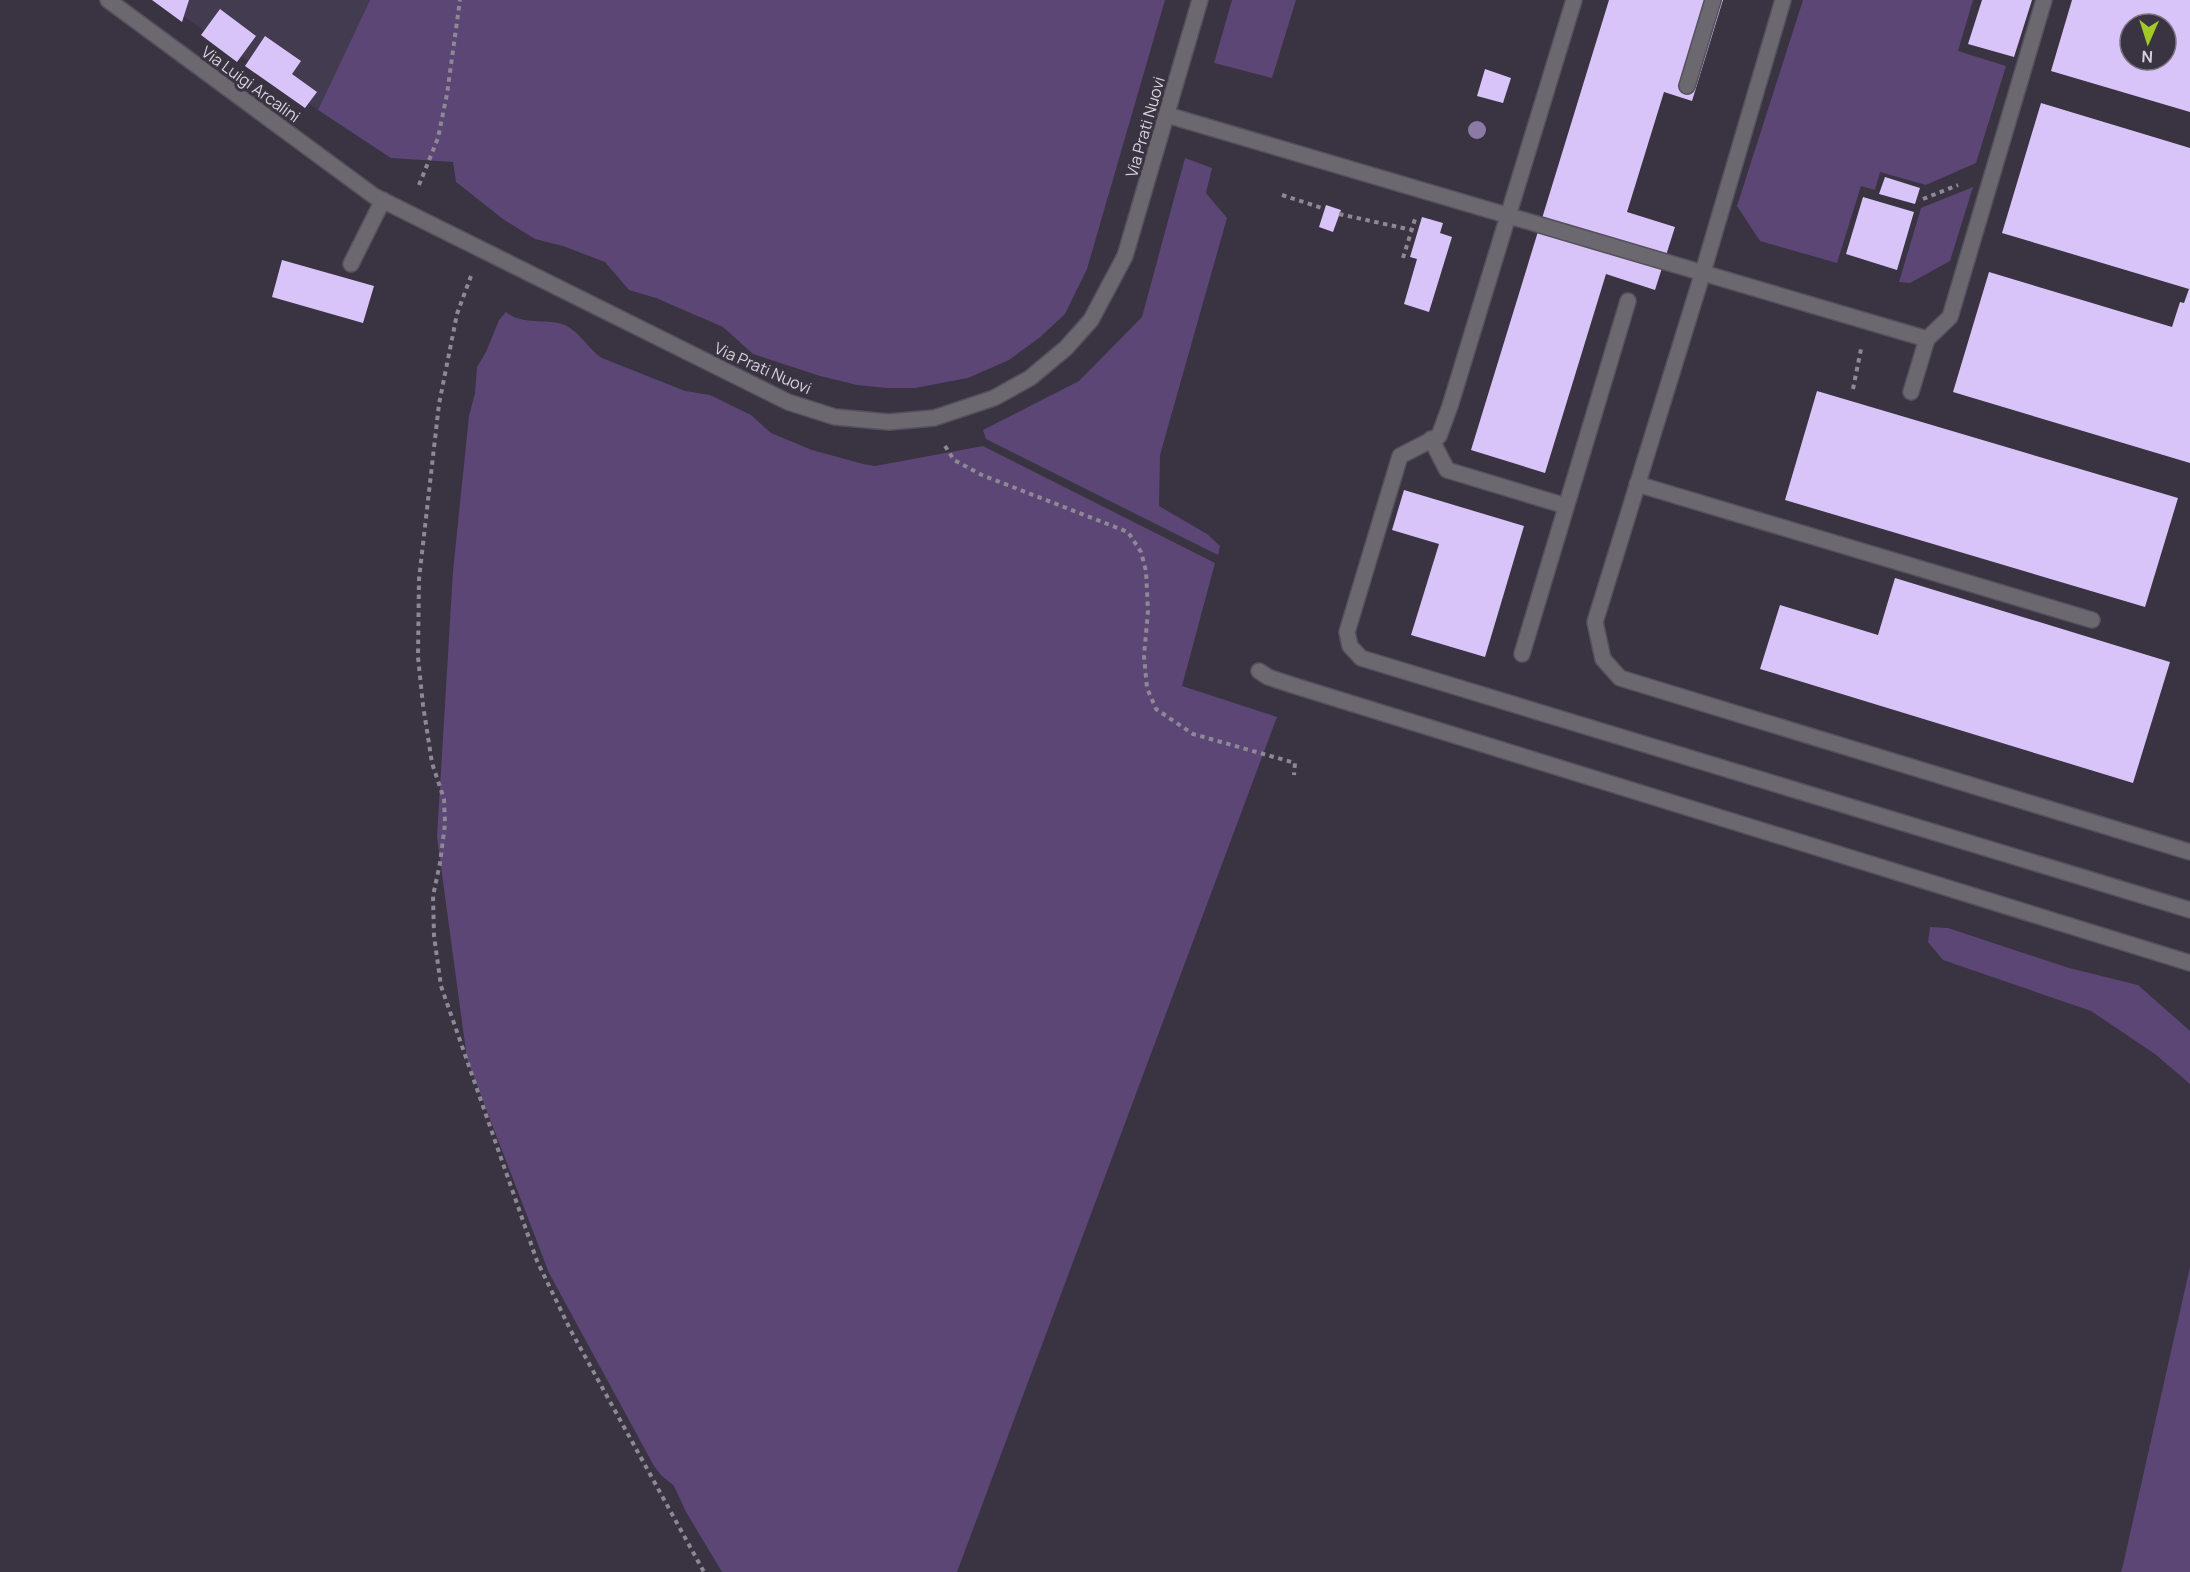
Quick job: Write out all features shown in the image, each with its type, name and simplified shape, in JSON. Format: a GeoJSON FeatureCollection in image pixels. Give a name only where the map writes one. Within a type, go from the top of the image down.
{"type":"FeatureCollection","features":[{"type":"Feature","properties":{"kind":"street","name":"Via Luigi Arcalini"},"geometry":{"type":"LineString","coordinates":[[108,0],[379,198]]}},
{"type":"Feature","properties":{"kind":"street","name":"Via Prati Nuovi"},"geometry":{"type":"LineString","coordinates":[[379,198],[788,402],[835,417],[889,422],[934,418],[994,398],[1029,378],[1066,348],[1091,320],[1125,256],[1200,0]]}},
{"type":"Feature","properties":{"kind":"street"},"geometry":{"type":"LineString","coordinates":[[1574,0],[1450,406],[1439,436],[1400,456],[1347,632],[1350,646],[1361,658],[2190,910]]}},
{"type":"Feature","properties":{"kind":"street"},"geometry":{"type":"LineString","coordinates":[[1687,86],[1713,0]]}},
{"type":"Feature","properties":{"kind":"street"},"geometry":{"type":"LineString","coordinates":[[1783,0],[1703,272],[1595,622],[1603,659],[1620,678],[2190,852]]}},
{"type":"Feature","properties":{"kind":"street"},"geometry":{"type":"LineString","coordinates":[[1911,392],[1927,339],[1950,317],[2044,0]]}},
{"type":"Feature","properties":{"kind":"street"},"geometry":{"type":"LineString","coordinates":[[1167,115],[1927,339]]}},
{"type":"Feature","properties":{"kind":"street"},"geometry":{"type":"LineString","coordinates":[[351,264],[379,198]]}},
{"type":"Feature","properties":{"kind":"street"},"geometry":{"type":"LineString","coordinates":[[1522,654],[1628,301]]}},
{"type":"Feature","properties":{"kind":"street"},"geometry":{"type":"LineString","coordinates":[[1431,439],[1447,470],[1566,506]]}},
{"type":"Feature","properties":{"kind":"street"},"geometry":{"type":"LineString","coordinates":[[1637,484],[2092,620]]}},
{"type":"Feature","properties":{"kind":"street"},"geometry":{"type":"LineString","coordinates":[[1259,671],[1268,677],[1292,685],[2190,963]]}},
{"type":"Feature","properties":{"kind":"path"},"geometry":{"type":"LineString","coordinates":[[407,213],[438,138],[447,94],[460,0]]}},
{"type":"Feature","properties":{"kind":"path"},"geometry":{"type":"LineString","coordinates":[[1282,195],[1324,209]]}},
{"type":"Feature","properties":{"kind":"path"},"geometry":{"type":"LineString","coordinates":[[1339,214],[1412,230]]}},
{"type":"Feature","properties":{"kind":"path"},"geometry":{"type":"LineString","coordinates":[[482,250],[456,314],[439,404],[419,579],[418,657],[423,705],[432,764],[444,800],[445,824],[433,896],[441,986],[537,1261],[571,1331],[704,1572]]}},
{"type":"Feature","properties":{"kind":"path"},"geometry":{"type":"LineString","coordinates":[[934,418],[942,440],[954,460],[982,475],[1128,532],[1141,552],[1146,571],[1148,611],[1144,656],[1147,688],[1156,709],[1193,734],[1295,763],[1294,775]]}},
{"type":"Feature","properties":{"kind":"shaded area"},"geometry":{"type":"Polygon","coordinates":[[[160,0],[370,0],[318,110],[160,0]]]}},
{"type":"Feature","properties":{"kind":"shaded area"},"geometry":{"type":"Polygon","coordinates":[[[370,0],[1165,0],[1087,269],[1065,314],[1039,338],[1009,360],[968,378],[915,388],[886,388],[857,385],[820,376],[753,354],[723,327],[656,298],[629,290],[605,262],[563,246],[535,239],[503,219],[456,182],[453,162],[391,158],[318,110],[370,0]]]}},
{"type":"Feature","properties":{"kind":"shaded area"},"geometry":{"type":"Polygon","coordinates":[[[1232,0],[1296,0],[1272,78],[1214,63],[1232,0]]]}},
{"type":"Feature","properties":{"kind":"shaded area"},"geometry":{"type":"Polygon","coordinates":[[[1803,0],[1973,0],[1958,51],[2006,66],[1976,163],[1926,185],[1880,172],[1875,190],[1861,186],[1837,263],[1760,241],[1737,206],[1803,0]]]}},
{"type":"Feature","properties":{"kind":"shaded area"},"geometry":{"type":"Polygon","coordinates":[[[1185,158],[1212,168],[1206,193],[1227,218],[1160,455],[1159,506],[1207,534],[1220,546],[1218,555],[986,439],[983,430],[1079,381],[1142,317],[1185,158]]]}},
{"type":"Feature","properties":{"kind":"shaded area"},"geometry":{"type":"Polygon","coordinates":[[[1973,187],[1950,261],[1910,283],[1899,282],[1921,208],[1973,187]]]}},
{"type":"Feature","properties":{"kind":"shaded area"},"geometry":{"type":"Polygon","coordinates":[[[506,312],[519,319],[562,324],[578,335],[602,358],[685,391],[710,395],[751,415],[771,433],[812,450],[875,466],[983,446],[1215,563],[1182,686],[1277,717],[957,1572],[722,1572],[686,1512],[674,1486],[654,1466],[549,1273],[467,1059],[437,837],[453,571],[469,416],[475,393],[477,367],[499,320],[506,312]]]}},
{"type":"Feature","properties":{"kind":"shaded area"},"geometry":{"type":"Polygon","coordinates":[[[1930,927],[1948,928],[2069,968],[2138,985],[2190,1031],[2190,1084],[2155,1054],[2091,1011],[1943,960],[1928,942],[1930,927]]]}},
{"type":"Feature","properties":{"kind":"shaded area"},"geometry":{"type":"Polygon","coordinates":[[[2190,1267],[2190,1572],[2121,1572],[2123,1565],[2190,1267]]]}},
{"type":"Feature","properties":{"kind":"building"},"geometry":{"type":"Polygon","coordinates":[[[152,0],[189,0],[182,22],[152,0]]]}},
{"type":"Feature","properties":{"kind":"building"},"geometry":{"type":"Polygon","coordinates":[[[1609,0],[1723,0],[1692,101],[1664,92],[1627,212],[1675,227],[1655,290],[1606,274],[1545,473],[1471,450],[1609,0]]]}},
{"type":"Feature","properties":{"kind":"building"},"geometry":{"type":"Polygon","coordinates":[[[1982,0],[2032,0],[2014,57],[1968,44],[1982,0]]]}},
{"type":"Feature","properties":{"kind":"building"},"geometry":{"type":"Polygon","coordinates":[[[2072,0],[2190,0],[2190,112],[2051,71],[2072,0]]]}},
{"type":"Feature","properties":{"kind":"building"},"geometry":{"type":"Polygon","coordinates":[[[220,9],[256,36],[237,62],[201,35],[220,9]]]}},
{"type":"Feature","properties":{"kind":"building"},"geometry":{"type":"Polygon","coordinates":[[[265,36],[301,61],[292,74],[317,92],[305,108],[245,66],[265,36]]]}},
{"type":"Feature","properties":{"kind":"building"},"geometry":{"type":"Polygon","coordinates":[[[1485,69],[1511,78],[1503,103],[1477,96],[1485,69]]]}},
{"type":"Feature","properties":{"kind":"building"},"geometry":{"type":"Polygon","coordinates":[[[2041,103],[2190,148],[2190,463],[1953,392],[1989,272],[2172,327],[2180,302],[2184,303],[2189,289],[2002,233],[2041,103]]]}},
{"type":"Feature","properties":{"kind":"building"},"geometry":{"type":"Polygon","coordinates":[[[1885,177],[1920,188],[1915,204],[1879,194],[1885,177]]]}},
{"type":"Feature","properties":{"kind":"building"},"geometry":{"type":"Polygon","coordinates":[[[1863,197],[1914,212],[1897,270],[1846,254],[1863,197]]]}},
{"type":"Feature","properties":{"kind":"building"},"geometry":{"type":"Polygon","coordinates":[[[1326,205],[1341,210],[1333,232],[1319,227],[1326,205]]]}},
{"type":"Feature","properties":{"kind":"building"},"geometry":{"type":"Polygon","coordinates":[[[1422,217],[1443,223],[1440,233],[1452,237],[1429,312],[1404,304],[1417,259],[1410,257],[1422,217]]]}},
{"type":"Feature","properties":{"kind":"building"},"geometry":{"type":"Polygon","coordinates":[[[282,260],[374,286],[363,323],[272,297],[282,260]]]}},
{"type":"Feature","properties":{"kind":"building"},"geometry":{"type":"Polygon","coordinates":[[[1817,391],[2178,498],[2145,607],[1785,500],[1817,391]]]}},
{"type":"Feature","properties":{"kind":"building"},"geometry":{"type":"Polygon","coordinates":[[[1404,490],[1524,526],[1485,657],[1411,635],[1439,544],[1392,530],[1404,490]]]}},
{"type":"Feature","properties":{"kind":"building"},"geometry":{"type":"Polygon","coordinates":[[[1895,578],[2170,662],[2133,783],[1760,669],[1780,605],[1878,635],[1895,578]]]}}]}
